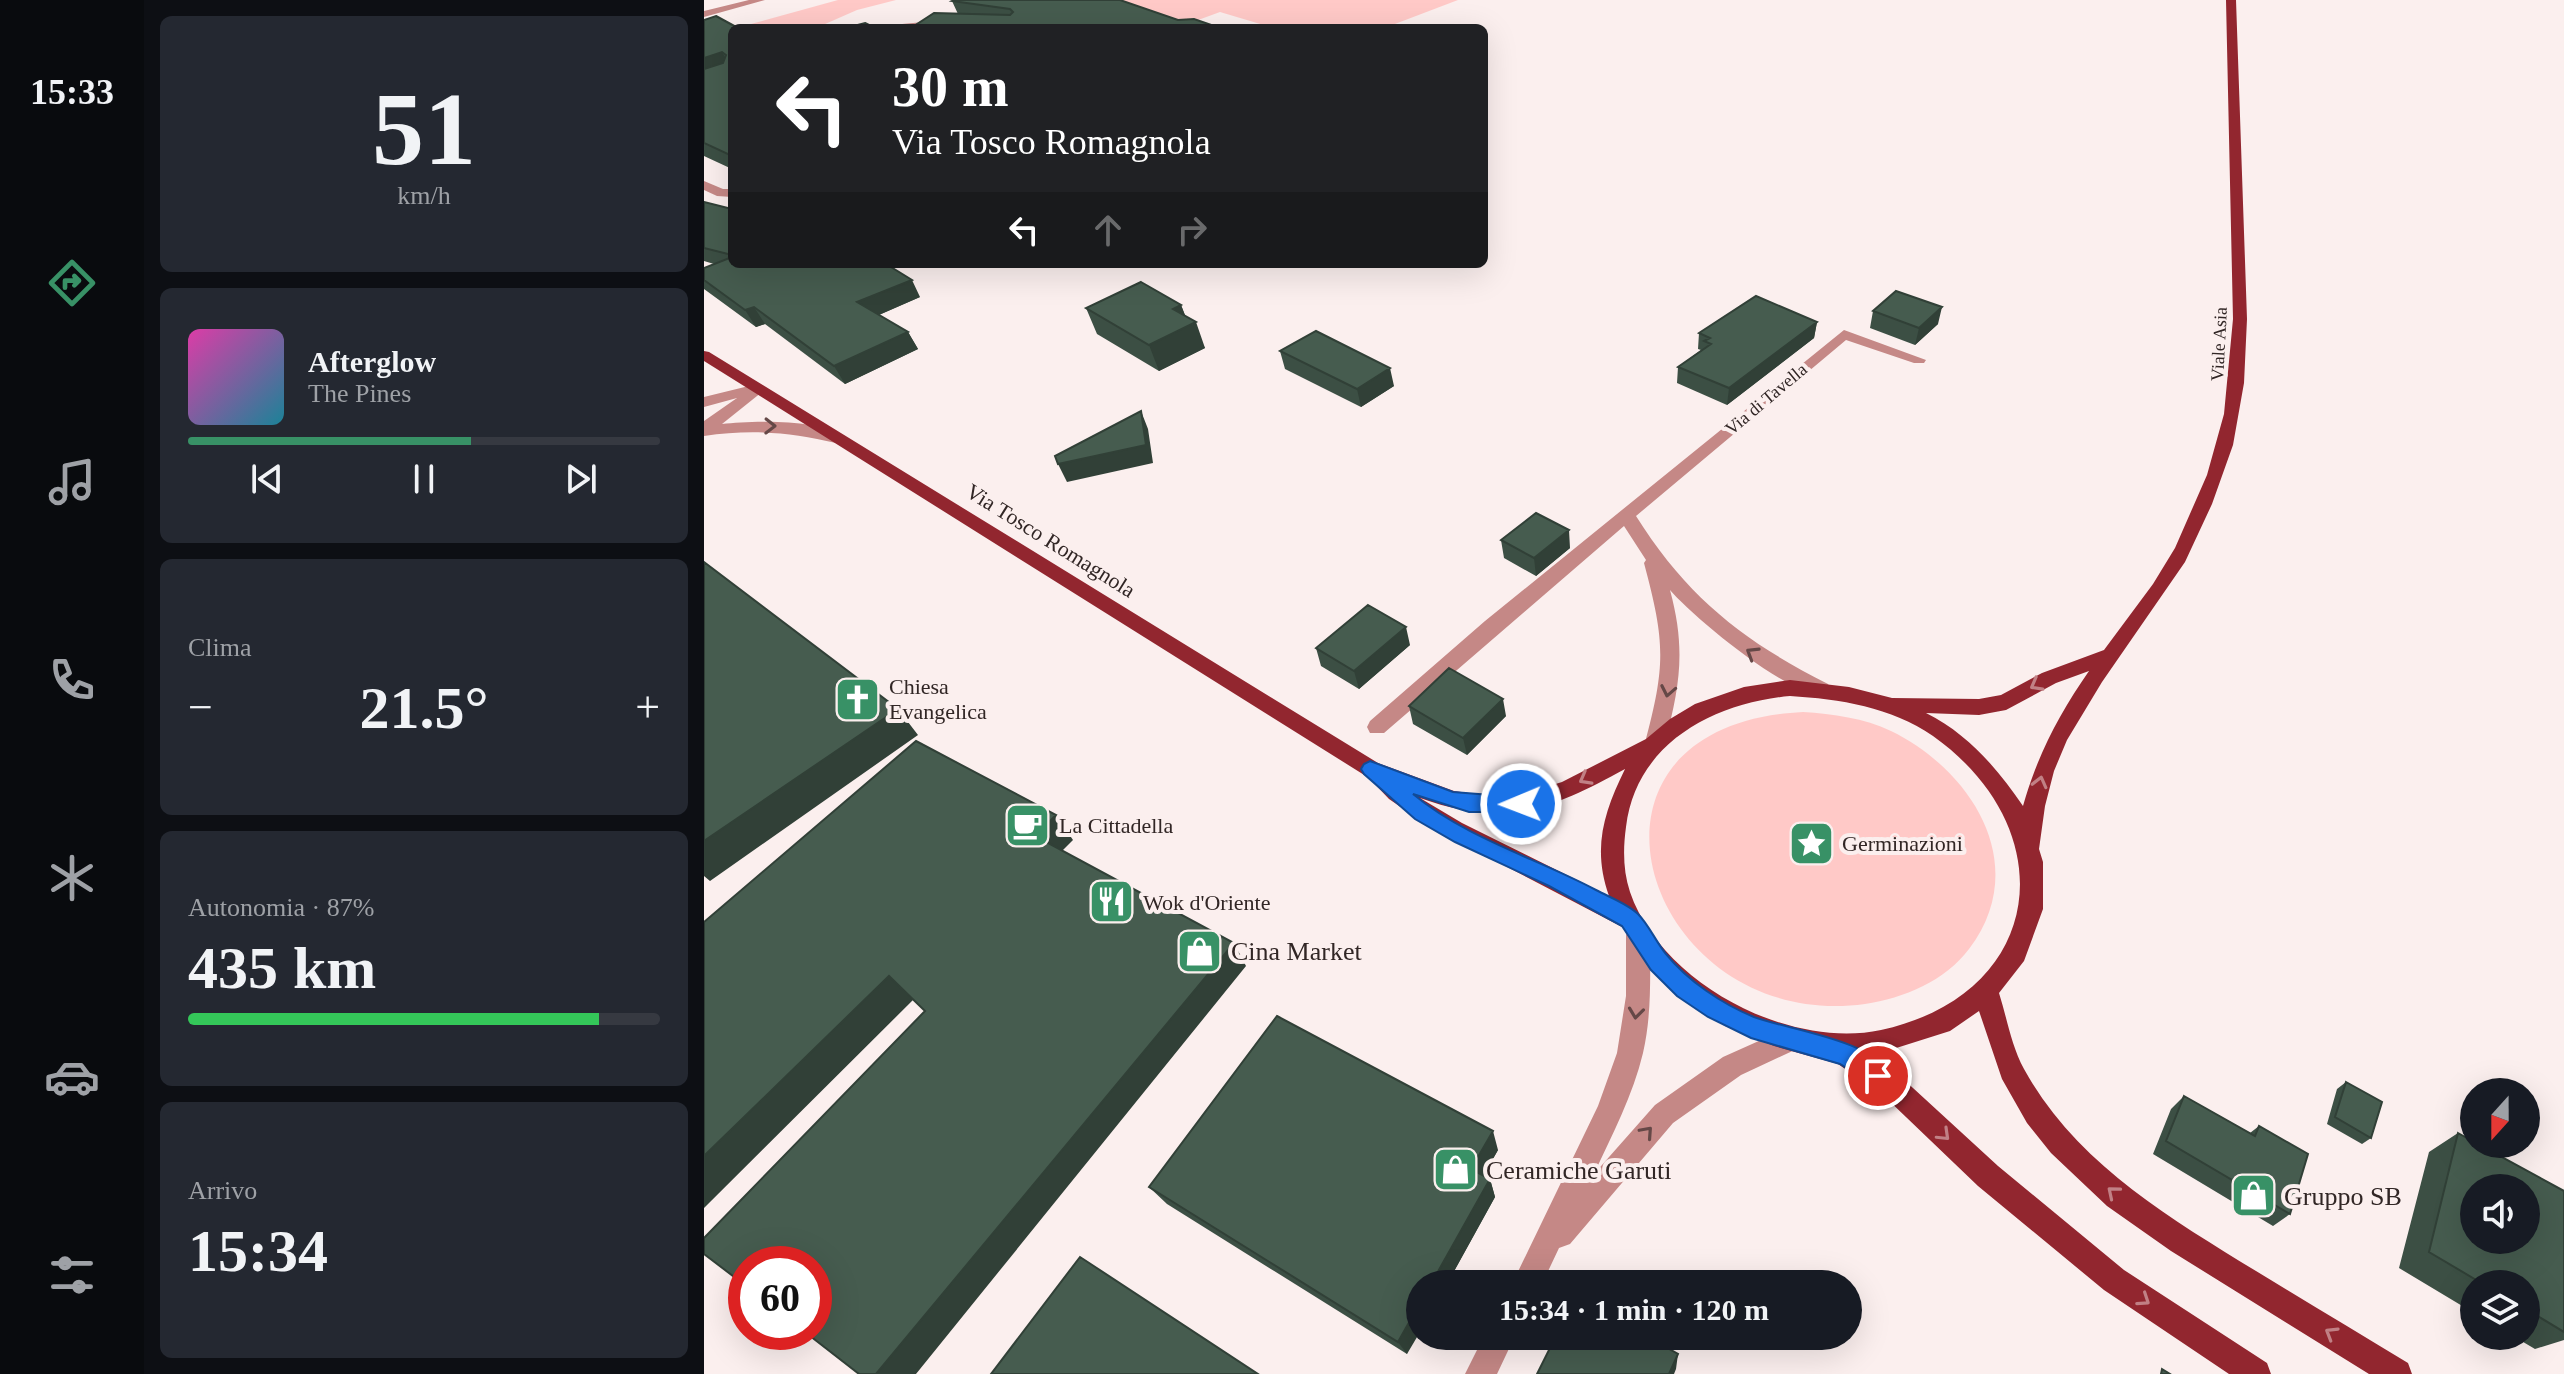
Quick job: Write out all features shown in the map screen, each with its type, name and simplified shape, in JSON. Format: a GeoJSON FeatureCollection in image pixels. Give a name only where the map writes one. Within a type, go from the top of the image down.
{"type":"FeatureCollection","features":[{"type":"Feature","properties":{"kind":"main road","name":"Viale Asia"},"geometry":{"type":"LineString","coordinates":[[2031,859],[2034,805],[2046,760],[2108,656],[2161,588],[2177,561],[2216,474],[2229,431],[2240,350],[2231,0]]}},
{"type":"Feature","properties":{"kind":"main road","name":"Via Tosco Romagnola"},"geometry":{"type":"LineString","coordinates":[[704,355],[1370,769],[1422,813],[1463,836],[1556,879],[1634,927]]}},
{"type":"Feature","properties":{"kind":"main road"},"geometry":{"type":"LineString","coordinates":[[2108,656],[2049,678],[2006,702],[1979,707],[1884,703],[1821,689],[1790,688],[1729,699],[1702,710],[1655,743],[1636,767],[1622,794],[1613,833],[1615,876],[1634,927],[1659,962],[1685,988],[1716,1010],[1751,1027],[1846,1054],[1883,1079],[1988,1176],[2114,1280],[2256,1374]]}},
{"type":"Feature","properties":{"kind":"main road"},"geometry":{"type":"LineString","coordinates":[[1802,1041],[1868,1044],[1910,1036],[1965,1011],[1987,994],[2007,970],[2022,944],[2031,916],[2034,887],[2031,859],[2023,829],[2009,801],[1990,775],[1943,732],[1884,703]]}},
{"type":"Feature","properties":{"kind":"main road","name":"Via Tosco Romagnola"},"geometry":{"type":"LineString","coordinates":[[1370,769],[1451,800],[1469,804],[1521,804],[1559,792],[1655,743]]}},
{"type":"Feature","properties":{"kind":"main road"},"geometry":{"type":"LineString","coordinates":[[1987,994],[2004,1054],[2016,1081],[2061,1144],[2089,1171],[2161,1229],[2397,1374]]}},
{"type":"Feature","properties":{"kind":"street"},"geometry":{"type":"LineString","coordinates":[[704,14],[760,0]]}},
{"type":"Feature","properties":{"kind":"street"},"geometry":{"type":"LineString","coordinates":[[933,24],[954,22]]}},
{"type":"Feature","properties":{"kind":"street"},"geometry":{"type":"LineString","coordinates":[[704,185],[728,193]]}},
{"type":"Feature","properties":{"kind":"street","name":"Via di Tavella"},"geometry":{"type":"LineString","coordinates":[[1377,727],[1492,626],[1844,334],[1919,360]]}},
{"type":"Feature","properties":{"kind":"street"},"geometry":{"type":"LineString","coordinates":[[704,402],[757,389]]}},
{"type":"Feature","properties":{"kind":"street"},"geometry":{"type":"LineString","coordinates":[[704,430],[757,389]]}},
{"type":"Feature","properties":{"kind":"street"},"geometry":{"type":"LineString","coordinates":[[704,430],[785,426],[836,438]]}},
{"type":"Feature","properties":{"kind":"street"},"geometry":{"type":"LineString","coordinates":[[1627,516],[1652,560],[1710,622],[1739,645],[1821,689]]}},
{"type":"Feature","properties":{"kind":"street"},"geometry":{"type":"LineString","coordinates":[[1652,560],[1670,628],[1672,657],[1669,689],[1655,743]]}},
{"type":"Feature","properties":{"kind":"street"},"geometry":{"type":"LineString","coordinates":[[1534,1270],[1609,1112],[1630,1053],[1638,996],[1634,927]]}},
{"type":"Feature","properties":{"kind":"street"},"geometry":{"type":"LineString","coordinates":[[1542,1255],[1664,1114],[1732,1066],[1802,1041]]}},
{"type":"Feature","properties":{"kind":"street"},"geometry":{"type":"LineString","coordinates":[[1480,1374],[1493,1350]]}},
{"type":"Feature","properties":{"kind":"shaded area"},"geometry":{"type":"Polygon","coordinates":[[[838,0],[896,0],[857,10],[825,24],[751,24],[838,0]]]}},
{"type":"Feature","properties":{"kind":"shaded area"},"geometry":{"type":"Polygon","coordinates":[[[1100,0],[1458,0],[1395,24],[1260,24],[1220,12],[1187,24],[1170,24],[1100,0]]]}},
{"type":"Feature","properties":{"kind":"shaded area"},"geometry":{"type":"Polygon","coordinates":[[[1803,712],[1837,715],[1870,723],[1920,748],[1947,770],[1968,796],[1984,824],[1994,854],[1995,886],[1987,917],[1959,960],[1936,979],[1909,992],[1865,1004],[1789,1001],[1726,973],[1680,928],[1654,874],[1651,818],[1672,767],[1722,730],[1803,712]]]}},
{"type":"Feature","properties":{"kind":"building"},"geometry":{"type":"Polygon","coordinates":[[[1120,0],[1178,20],[1194,19],[1208,24],[917,24],[934,13],[1010,15],[1013,12],[1010,9],[952,1],[1120,0]]]}},
{"type":"Feature","properties":{"kind":"building"},"geometry":{"type":"Polygon","coordinates":[[[716,16],[731,24],[728,24],[728,154],[704,143],[704,69],[723,63],[726,55],[722,52],[704,58],[704,20],[716,16]]]}},
{"type":"Feature","properties":{"kind":"building"},"geometry":{"type":"Polygon","coordinates":[[[704,202],[728,208],[728,254],[704,248],[704,202]]]}},
{"type":"Feature","properties":{"kind":"building"},"geometry":{"type":"Polygon","coordinates":[[[728,259],[728,268],[892,268],[912,280],[857,302],[908,332],[834,366],[754,307],[745,310],[704,280],[704,268],[728,259]]]}},
{"type":"Feature","properties":{"kind":"building"},"geometry":{"type":"Polygon","coordinates":[[[1141,282],[1181,305],[1173,309],[1196,322],[1149,345],[1086,308],[1141,282]]]}},
{"type":"Feature","properties":{"kind":"building"},"geometry":{"type":"Polygon","coordinates":[[[1896,291],[1942,307],[1919,328],[1873,311],[1896,291]]]}},
{"type":"Feature","properties":{"kind":"building"},"geometry":{"type":"Polygon","coordinates":[[[1756,296],[1817,322],[1729,388],[1678,367],[1711,344],[1704,341],[1710,338],[1699,333],[1756,296]]]}},
{"type":"Feature","properties":{"kind":"building"},"geometry":{"type":"Polygon","coordinates":[[[1316,331],[1390,368],[1357,389],[1280,351],[1316,331]]]}},
{"type":"Feature","properties":{"kind":"building"},"geometry":{"type":"Polygon","coordinates":[[[1141,411],[1146,445],[1058,464],[1055,456],[1141,411]]]}},
{"type":"Feature","properties":{"kind":"building"},"geometry":{"type":"Polygon","coordinates":[[[1536,513],[1569,530],[1534,558],[1501,540],[1536,513]]]}},
{"type":"Feature","properties":{"kind":"building"},"geometry":{"type":"Polygon","coordinates":[[[704,562],[898,709],[704,841],[704,562]]]}},
{"type":"Feature","properties":{"kind":"building"},"geometry":{"type":"Polygon","coordinates":[[[1368,605],[1406,627],[1354,671],[1316,648],[1368,605]]]}},
{"type":"Feature","properties":{"kind":"building"},"geometry":{"type":"Polygon","coordinates":[[[1449,668],[1503,699],[1463,738],[1409,706],[1449,668]]]}},
{"type":"Feature","properties":{"kind":"building"},"geometry":{"type":"Polygon","coordinates":[[[916,741],[1056,815],[1035,836],[1234,943],[876,1374],[859,1374],[828,1350],[832,1350],[832,1246],[728,1246],[728,1272],[704,1254],[704,1238],[925,1011],[889,976],[704,1156],[704,922],[916,741]]]}},
{"type":"Feature","properties":{"kind":"building"},"geometry":{"type":"Polygon","coordinates":[[[1277,1016],[1493,1131],[1471,1169],[1490,1179],[1439,1270],[1406,1270],[1406,1328],[1398,1342],[1149,1187],[1277,1016]]]}},
{"type":"Feature","properties":{"kind":"building"},"geometry":{"type":"Polygon","coordinates":[[[2346,1082],[2382,1102],[2371,1138],[2335,1117],[2346,1082]]]}},
{"type":"Feature","properties":{"kind":"building","name":"Gruppo SB"},"geometry":{"type":"Polygon","coordinates":[[[2184,1096],[2255,1136],[2259,1126],[2308,1154],[2290,1214],[2166,1141],[2184,1096]]]}},
{"type":"Feature","properties":{"kind":"building"},"geometry":{"type":"Polygon","coordinates":[[[2458,1133],[2460,1158],[2504,1158],[2533,1174],[2460,1174],[2460,1254],[2540,1254],[2540,1178],[2564,1191],[2564,1332],[2540,1317],[2540,1270],[2460,1270],[2429,1252],[2458,1133]]]}},
{"type":"Feature","properties":{"kind":"building"},"geometry":{"type":"Polygon","coordinates":[[[1080,1257],[1258,1374],[991,1374],[1080,1257]]]}},
{"type":"Feature","properties":{"kind":"building"},"geometry":{"type":"Polygon","coordinates":[[[1549,1350],[1671,1350],[1678,1354],[1669,1374],[1537,1374],[1549,1350]]]}},
{"type":"Feature","properties":{"kind":"place","name":"Chiesa Evangelica"},"geometry":{"type":"Point","coordinates":[858,699]}},
{"type":"Feature","properties":{"kind":"place","name":"La Cittadella"},"geometry":{"type":"Point","coordinates":[1028,825]}},
{"type":"Feature","properties":{"kind":"place","name":"Germinazioni"},"geometry":{"type":"Point","coordinates":[1811,843]}},
{"type":"Feature","properties":{"kind":"place","name":"Wok d'Oriente"},"geometry":{"type":"Point","coordinates":[1112,902]}},
{"type":"Feature","properties":{"kind":"place","name":"Cina Market"},"geometry":{"type":"Point","coordinates":[1200,951]}},
{"type":"Feature","properties":{"kind":"place","name":"Ceramiche Garuti"},"geometry":{"type":"Point","coordinates":[1455,1170]}},
{"type":"Feature","properties":{"kind":"place","name":"Gruppo SB"},"geometry":{"type":"Point","coordinates":[2253,1196]}},
{"type":"Feature","properties":{"kind":"route"},"geometry":{"type":"LineString","coordinates":[[1521,804],[1499,806],[1451,800],[1370,769],[1422,813],[1463,836],[1556,879],[1630,920],[1659,962],[1685,988],[1716,1010],[1751,1027],[1846,1054],[1878,1076]]}}]}
